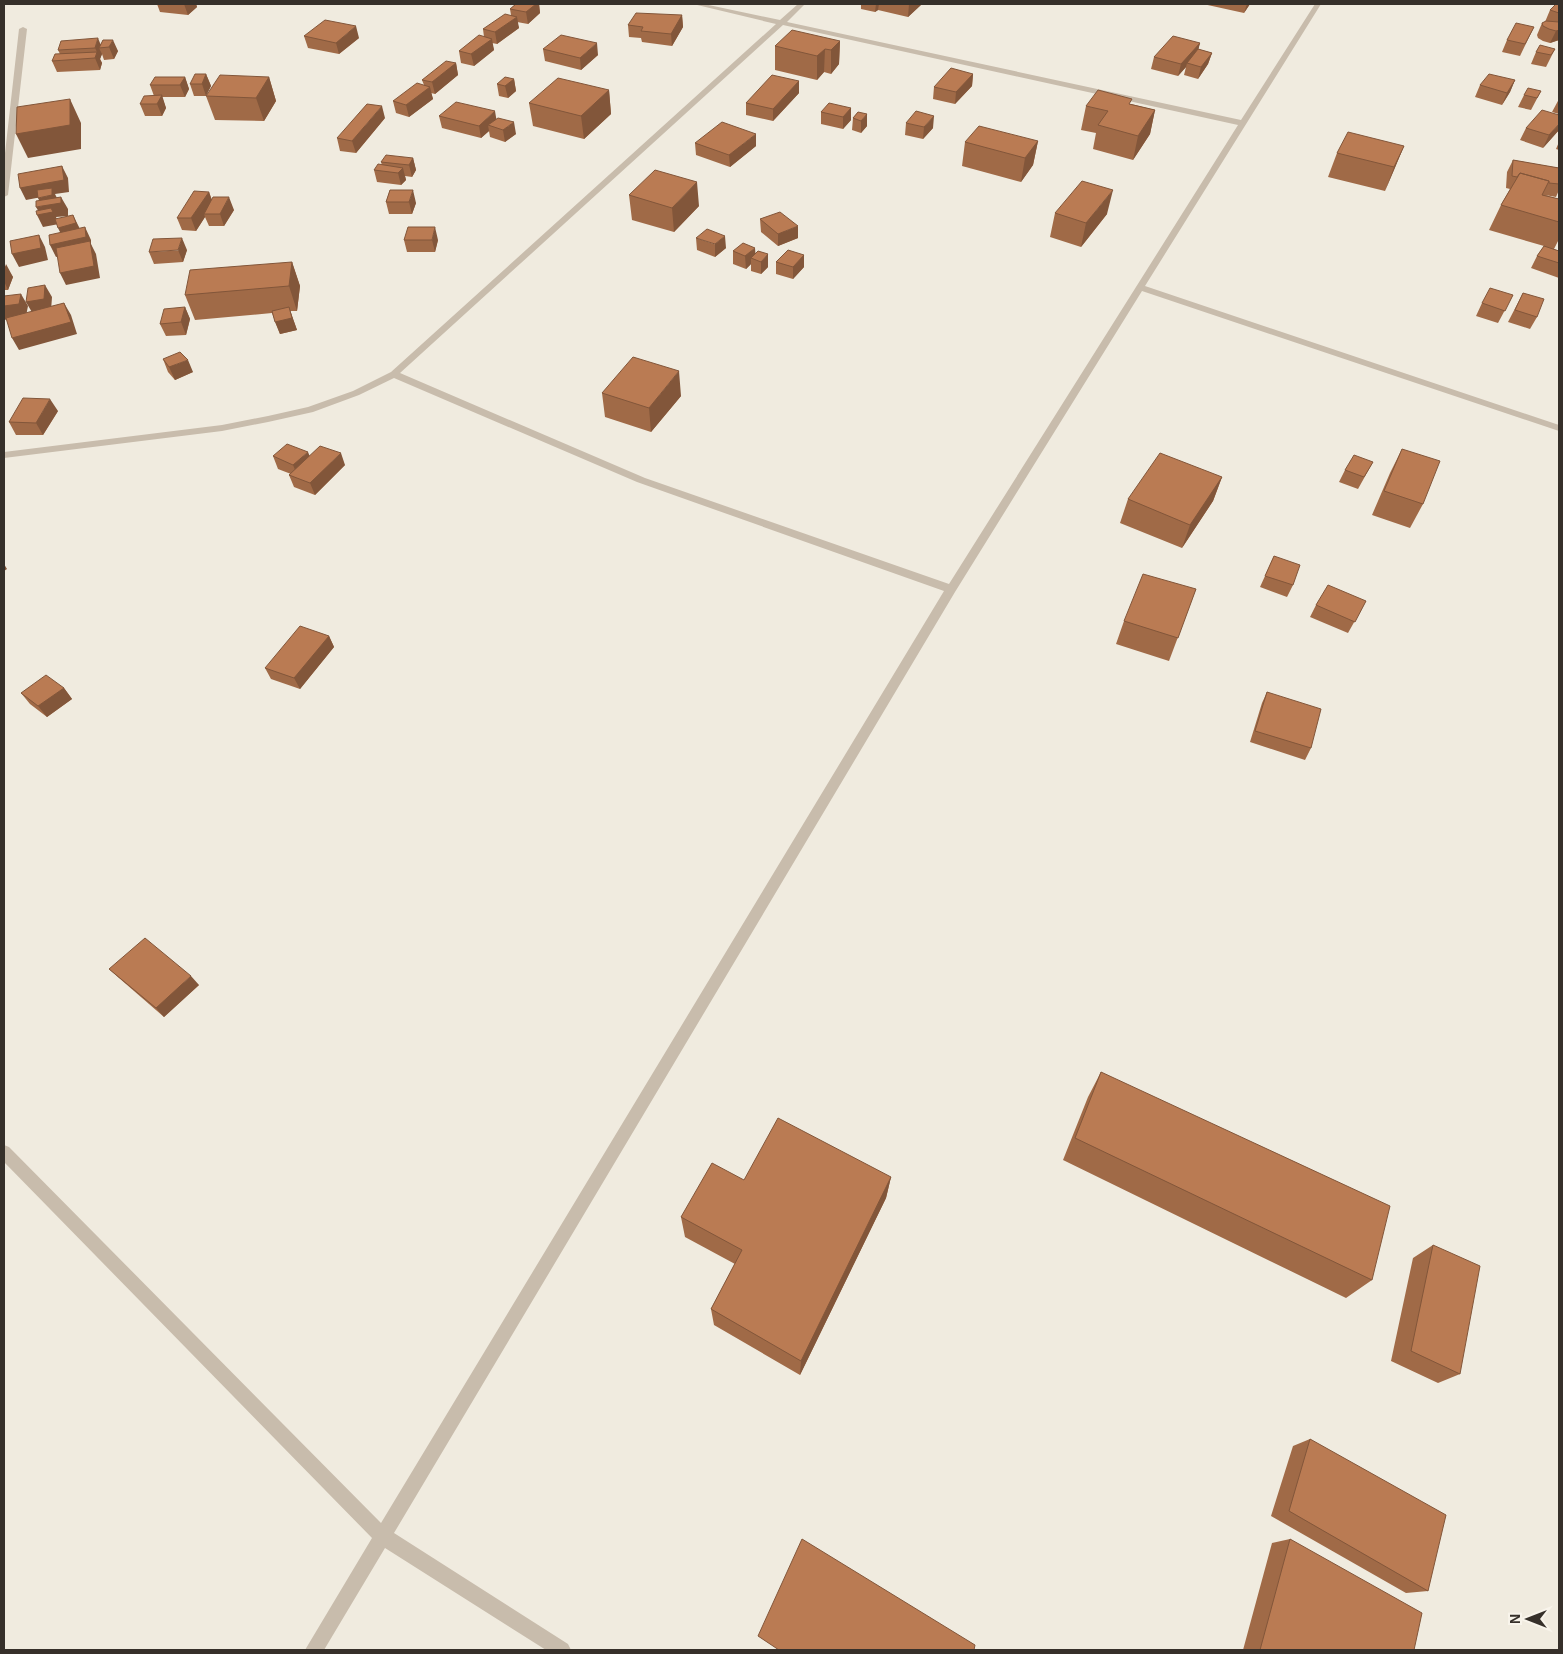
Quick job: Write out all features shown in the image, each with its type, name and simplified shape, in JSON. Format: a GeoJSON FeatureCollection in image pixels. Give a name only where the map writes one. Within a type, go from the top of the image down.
{"type":"FeatureCollection","features":[{"type":"Feature","properties":{"kind":"street"},"geometry":{"type":"LineString","coordinates":[[696,4],[1242,123]]}},
{"type":"Feature","properties":{"kind":"street"},"geometry":{"type":"LineString","coordinates":[[4,455],[222,428],[259,421],[310,410],[356,393],[394,374],[802,4]]}},
{"type":"Feature","properties":{"kind":"street"},"geometry":{"type":"LineString","coordinates":[[314,1650],[951,589],[1318,4]]}},
{"type":"Feature","properties":{"kind":"street"},"geometry":{"type":"LineString","coordinates":[[4,195],[23,29]]}},
{"type":"Feature","properties":{"kind":"street"},"geometry":{"type":"LineString","coordinates":[[1139,287],[1559,428]]}},
{"type":"Feature","properties":{"kind":"street"},"geometry":{"type":"LineString","coordinates":[[394,374],[641,480],[951,589]]}},
{"type":"Feature","properties":{"kind":"street"},"geometry":{"type":"LineString","coordinates":[[4,1152],[382,1536],[562,1650]]}},
{"type":"Feature","properties":{"kind":"building"},"geometry":{"type":"Polygon","coordinates":[[[516,4],[536,4],[526,12],[510,9],[516,4]]]}},
{"type":"Feature","properties":{"kind":"building"},"geometry":{"type":"Polygon","coordinates":[[[1556,4],[1559,4],[1559,13],[1550,10],[1556,4]]]}},
{"type":"Feature","properties":{"kind":"building"},"geometry":{"type":"Polygon","coordinates":[[[636,13],[682,15],[671,34],[641,31],[643,27],[628,25],[636,13]]]}},
{"type":"Feature","properties":{"kind":"building"},"geometry":{"type":"Polygon","coordinates":[[[505,14],[517,17],[495,32],[483,29],[505,14]]]}},
{"type":"Feature","properties":{"kind":"building"},"geometry":{"type":"Polygon","coordinates":[[[325,20],[356,26],[336,43],[304,36],[325,20]]]}},
{"type":"Feature","properties":{"kind":"building"},"geometry":{"type":"Polygon","coordinates":[[[1546,21],[1559,22],[1559,30],[1556,31],[1543,26],[1542,23],[1546,21]]]}},
{"type":"Feature","properties":{"kind":"building"},"geometry":{"type":"Polygon","coordinates":[[[1516,23],[1534,27],[1525,44],[1507,40],[1516,23]]]}},
{"type":"Feature","properties":{"kind":"building"},"geometry":{"type":"Polygon","coordinates":[[[792,30],[840,41],[831,50],[825,49],[817,56],[775,46],[792,30]]]}},
{"type":"Feature","properties":{"kind":"building"},"geometry":{"type":"Polygon","coordinates":[[[479,35],[492,39],[471,54],[459,51],[479,35]]]}},
{"type":"Feature","properties":{"kind":"building"},"geometry":{"type":"Polygon","coordinates":[[[561,35],[597,43],[580,58],[543,49],[561,35]]]}},
{"type":"Feature","properties":{"kind":"building"},"geometry":{"type":"Polygon","coordinates":[[[1173,36],[1200,43],[1181,64],[1154,57],[1173,36]]]}},
{"type":"Feature","properties":{"kind":"building"},"geometry":{"type":"Polygon","coordinates":[[[98,38],[95,48],[58,50],[61,41],[98,38]]]}},
{"type":"Feature","properties":{"kind":"building"},"geometry":{"type":"Polygon","coordinates":[[[103,40],[113,40],[109,47],[99,48],[103,40]]]}},
{"type":"Feature","properties":{"kind":"building"},"geometry":{"type":"Polygon","coordinates":[[[1540,45],[1555,49],[1551,55],[1536,52],[1540,45]]]}},
{"type":"Feature","properties":{"kind":"building"},"geometry":{"type":"Polygon","coordinates":[[[1198,49],[1212,53],[1201,67],[1187,63],[1198,49]]]}},
{"type":"Feature","properties":{"kind":"building"},"geometry":{"type":"Polygon","coordinates":[[[97,52],[95,58],[52,61],[55,54],[97,52]]]}},
{"type":"Feature","properties":{"kind":"building"},"geometry":{"type":"Polygon","coordinates":[[[446,61],[456,63],[432,82],[422,80],[446,61]]]}},
{"type":"Feature","properties":{"kind":"building"},"geometry":{"type":"Polygon","coordinates":[[[951,68],[973,74],[956,92],[934,87],[951,68]]]}},
{"type":"Feature","properties":{"kind":"building"},"geometry":{"type":"Polygon","coordinates":[[[195,74],[206,74],[202,84],[190,84],[195,74]]]}},
{"type":"Feature","properties":{"kind":"building"},"geometry":{"type":"Polygon","coordinates":[[[1489,74],[1515,80],[1507,93],[1480,85],[1489,74]]]}},
{"type":"Feature","properties":{"kind":"building"},"geometry":{"type":"Polygon","coordinates":[[[220,75],[269,77],[256,98],[206,96],[220,75]]]}},
{"type":"Feature","properties":{"kind":"building"},"geometry":{"type":"Polygon","coordinates":[[[772,75],[799,81],[773,109],[746,103],[772,75]]]}},
{"type":"Feature","properties":{"kind":"building"},"geometry":{"type":"Polygon","coordinates":[[[155,77],[185,77],[180,85],[150,85],[155,77]]]}},
{"type":"Feature","properties":{"kind":"building"},"geometry":{"type":"Polygon","coordinates":[[[505,77],[514,79],[505,86],[497,84],[505,77]]]}},
{"type":"Feature","properties":{"kind":"building"},"geometry":{"type":"Polygon","coordinates":[[[558,78],[609,90],[581,116],[529,103],[558,78]]]}},
{"type":"Feature","properties":{"kind":"building"},"geometry":{"type":"Polygon","coordinates":[[[417,83],[430,87],[406,105],[393,101],[417,83]]]}},
{"type":"Feature","properties":{"kind":"building"},"geometry":{"type":"Polygon","coordinates":[[[1528,88],[1541,91],[1537,98],[1524,95],[1528,88]]]}},
{"type":"Feature","properties":{"kind":"building"},"geometry":{"type":"Polygon","coordinates":[[[1098,90],[1132,99],[1129,104],[1155,110],[1138,136],[1098,125],[1108,111],[1086,106],[1098,90]]]}},
{"type":"Feature","properties":{"kind":"building"},"geometry":{"type":"Polygon","coordinates":[[[162,95],[157,104],[140,104],[144,96],[162,95]]]}},
{"type":"Feature","properties":{"kind":"building"},"geometry":{"type":"Polygon","coordinates":[[[70,99],[70,125],[16,134],[17,107],[70,99]]]}},
{"type":"Feature","properties":{"kind":"building"},"geometry":{"type":"Polygon","coordinates":[[[456,102],[495,111],[479,126],[439,116],[456,102]]]}},
{"type":"Feature","properties":{"kind":"building"},"geometry":{"type":"Polygon","coordinates":[[[829,103],[851,108],[843,117],[821,112],[829,103]]]}},
{"type":"Feature","properties":{"kind":"building"},"geometry":{"type":"Polygon","coordinates":[[[367,104],[382,106],[352,141],[337,138],[367,104]]]}},
{"type":"Feature","properties":{"kind":"building"},"geometry":{"type":"Polygon","coordinates":[[[1542,110],[1559,115],[1559,124],[1549,135],[1526,128],[1542,110]]]}},
{"type":"Feature","properties":{"kind":"building"},"geometry":{"type":"Polygon","coordinates":[[[916,111],[934,116],[924,127],[906,123],[916,111]]]}},
{"type":"Feature","properties":{"kind":"building"},"geometry":{"type":"Polygon","coordinates":[[[858,112],[867,114],[861,121],[853,118],[858,112]]]}},
{"type":"Feature","properties":{"kind":"building"},"geometry":{"type":"Polygon","coordinates":[[[498,118],[514,122],[503,130],[488,125],[498,118]]]}},
{"type":"Feature","properties":{"kind":"building"},"geometry":{"type":"Polygon","coordinates":[[[722,122],[756,134],[729,155],[695,143],[722,122]]]}},
{"type":"Feature","properties":{"kind":"building"},"geometry":{"type":"Polygon","coordinates":[[[979,126],[1038,141],[1025,158],[965,142],[979,126]]]}},
{"type":"Feature","properties":{"kind":"building"},"geometry":{"type":"Polygon","coordinates":[[[1348,132],[1404,146],[1394,167],[1337,153],[1348,132]]]}},
{"type":"Feature","properties":{"kind":"building"},"geometry":{"type":"Polygon","coordinates":[[[386,155],[413,158],[409,165],[381,162],[386,155]]]}},
{"type":"Feature","properties":{"kind":"building"},"geometry":{"type":"Polygon","coordinates":[[[1513,160],[1559,168],[1559,184],[1549,183],[1549,181],[1520,173],[1517,177],[1512,176],[1513,160]]]}},
{"type":"Feature","properties":{"kind":"building"},"geometry":{"type":"Polygon","coordinates":[[[378,164],[403,168],[398,173],[374,170],[378,164]]]}},
{"type":"Feature","properties":{"kind":"building"},"geometry":{"type":"Polygon","coordinates":[[[62,166],[64,180],[20,188],[18,174],[62,166]]]}},
{"type":"Feature","properties":{"kind":"building"},"geometry":{"type":"Polygon","coordinates":[[[655,170],[697,182],[672,208],[629,195],[655,170]]]}},
{"type":"Feature","properties":{"kind":"building"},"geometry":{"type":"Polygon","coordinates":[[[1520,173],[1549,181],[1542,195],[1559,199],[1559,222],[1501,205],[1520,173]]]}},
{"type":"Feature","properties":{"kind":"building"},"geometry":{"type":"Polygon","coordinates":[[[1082,181],[1113,190],[1086,223],[1055,213],[1082,181]]]}},
{"type":"Feature","properties":{"kind":"building"},"geometry":{"type":"Polygon","coordinates":[[[52,188],[52,195],[38,198],[37,190],[52,188]]]}},
{"type":"Feature","properties":{"kind":"building"},"geometry":{"type":"Polygon","coordinates":[[[390,190],[413,190],[409,202],[386,202],[390,190]]]}},
{"type":"Feature","properties":{"kind":"building"},"geometry":{"type":"Polygon","coordinates":[[[194,191],[209,192],[191,218],[177,218],[194,191]]]}},
{"type":"Feature","properties":{"kind":"building"},"geometry":{"type":"Polygon","coordinates":[[[61,197],[61,203],[36,207],[36,201],[61,197]]]}},
{"type":"Feature","properties":{"kind":"building"},"geometry":{"type":"Polygon","coordinates":[[[213,197],[229,197],[220,214],[204,214],[213,197]]]}},
{"type":"Feature","properties":{"kind":"building"},"geometry":{"type":"Polygon","coordinates":[[[51,208],[53,212],[37,215],[36,211],[51,208]]]}},
{"type":"Feature","properties":{"kind":"building"},"geometry":{"type":"Polygon","coordinates":[[[780,212],[798,226],[778,234],[760,219],[780,212]]]}},
{"type":"Feature","properties":{"kind":"building"},"geometry":{"type":"Polygon","coordinates":[[[73,215],[76,223],[58,228],[55,219],[73,215]]]}},
{"type":"Feature","properties":{"kind":"building"},"geometry":{"type":"Polygon","coordinates":[[[85,227],[86,237],[50,245],[49,235],[85,227]]]}},
{"type":"Feature","properties":{"kind":"building"},"geometry":{"type":"Polygon","coordinates":[[[408,227],[435,227],[432,240],[404,240],[408,227]]]}},
{"type":"Feature","properties":{"kind":"building"},"geometry":{"type":"Polygon","coordinates":[[[707,229],[725,236],[715,244],[696,238],[707,229]]]}},
{"type":"Feature","properties":{"kind":"building"},"geometry":{"type":"Polygon","coordinates":[[[39,235],[41,248],[12,254],[10,241],[39,235]]]}},
{"type":"Feature","properties":{"kind":"building"},"geometry":{"type":"Polygon","coordinates":[[[182,238],[178,250],[149,252],[153,239],[182,238]]]}},
{"type":"Feature","properties":{"kind":"building"},"geometry":{"type":"Polygon","coordinates":[[[90,241],[94,266],[60,273],[56,248],[90,241]]]}},
{"type":"Feature","properties":{"kind":"building"},"geometry":{"type":"Polygon","coordinates":[[[743,243],[755,248],[745,256],[733,251],[743,243]]]}},
{"type":"Feature","properties":{"kind":"building"},"geometry":{"type":"Polygon","coordinates":[[[1544,246],[1559,251],[1559,263],[1537,256],[1544,246]]]}},
{"type":"Feature","properties":{"kind":"building"},"geometry":{"type":"Polygon","coordinates":[[[788,250],[804,255],[793,267],[776,262],[788,250]]]}},
{"type":"Feature","properties":{"kind":"building"},"geometry":{"type":"Polygon","coordinates":[[[758,251],[768,254],[761,262],[751,258],[758,251]]]}},
{"type":"Feature","properties":{"kind":"building"},"geometry":{"type":"Polygon","coordinates":[[[292,262],[289,286],[185,295],[190,270],[292,262]]]}},
{"type":"Feature","properties":{"kind":"building"},"geometry":{"type":"Polygon","coordinates":[[[45,285],[44,299],[26,302],[28,288],[45,285]]]}},
{"type":"Feature","properties":{"kind":"building"},"geometry":{"type":"Polygon","coordinates":[[[1490,288],[1513,295],[1505,311],[1482,303],[1490,288]]]}},
{"type":"Feature","properties":{"kind":"building"},"geometry":{"type":"Polygon","coordinates":[[[1523,293],[1544,299],[1537,317],[1515,310],[1523,293]]]}},
{"type":"Feature","properties":{"kind":"building"},"geometry":{"type":"Polygon","coordinates":[[[21,294],[19,304],[4,306],[4,296],[21,294]]]}},
{"type":"Feature","properties":{"kind":"building"},"geometry":{"type":"Polygon","coordinates":[[[64,303],[71,322],[12,338],[6,318],[64,303]]]}},
{"type":"Feature","properties":{"kind":"building"},"geometry":{"type":"Polygon","coordinates":[[[185,307],[181,322],[160,324],[164,309],[185,307]]]}},
{"type":"Feature","properties":{"kind":"building"},"geometry":{"type":"Polygon","coordinates":[[[289,307],[292,318],[275,322],[272,311],[289,307]]]}},
{"type":"Feature","properties":{"kind":"building"},"geometry":{"type":"Polygon","coordinates":[[[180,352],[188,360],[169,367],[163,359],[180,352]]]}},
{"type":"Feature","properties":{"kind":"building"},"geometry":{"type":"Polygon","coordinates":[[[633,357],[679,371],[649,408],[602,393],[633,357]]]}},
{"type":"Feature","properties":{"kind":"building"},"geometry":{"type":"Polygon","coordinates":[[[23,398],[50,399],[36,423],[9,422],[23,398]]]}},
{"type":"Feature","properties":{"kind":"building"},"geometry":{"type":"Polygon","coordinates":[[[287,444],[308,452],[293,465],[273,456],[287,444]]]}},
{"type":"Feature","properties":{"kind":"building"},"geometry":{"type":"Polygon","coordinates":[[[320,446],[341,453],[310,483],[289,475],[320,446]]]}},
{"type":"Feature","properties":{"kind":"building"},"geometry":{"type":"Polygon","coordinates":[[[1402,449],[1440,461],[1423,504],[1384,491],[1402,449]]]}},
{"type":"Feature","properties":{"kind":"building"},"geometry":{"type":"Polygon","coordinates":[[[1160,453],[1222,477],[1190,525],[1128,499],[1160,453]]]}},
{"type":"Feature","properties":{"kind":"building"},"geometry":{"type":"Polygon","coordinates":[[[1354,455],[1373,462],[1364,477],[1345,470],[1354,455]]]}},
{"type":"Feature","properties":{"kind":"building"},"geometry":{"type":"Polygon","coordinates":[[[1274,556],[1300,565],[1293,585],[1265,576],[1274,556]]]}},
{"type":"Feature","properties":{"kind":"building"},"geometry":{"type":"Polygon","coordinates":[[[1143,574],[1196,589],[1178,638],[1124,621],[1143,574]]]}},
{"type":"Feature","properties":{"kind":"building"},"geometry":{"type":"Polygon","coordinates":[[[1328,585],[1366,601],[1355,622],[1316,605],[1328,585]]]}},
{"type":"Feature","properties":{"kind":"building"},"geometry":{"type":"Polygon","coordinates":[[[300,626],[329,636],[294,678],[265,668],[300,626]]]}},
{"type":"Feature","properties":{"kind":"building"},"geometry":{"type":"Polygon","coordinates":[[[46,675],[64,688],[38,706],[21,693],[46,675]]]}},
{"type":"Feature","properties":{"kind":"building"},"geometry":{"type":"Polygon","coordinates":[[[1267,692],[1321,709],[1311,748],[1255,731],[1267,692]]]}},
{"type":"Feature","properties":{"kind":"building"},"geometry":{"type":"Polygon","coordinates":[[[145,938],[191,976],[156,1008],[109,969],[145,938]]]}},
{"type":"Feature","properties":{"kind":"building"},"geometry":{"type":"Polygon","coordinates":[[[1101,1072],[1390,1206],[1372,1280],[1075,1138],[1101,1072]]]}},
{"type":"Feature","properties":{"kind":"building"},"geometry":{"type":"Polygon","coordinates":[[[778,1118],[891,1177],[801,1361],[711,1309],[742,1250],[681,1217],[712,1163],[744,1180],[778,1118]]]}},
{"type":"Feature","properties":{"kind":"building"},"geometry":{"type":"Polygon","coordinates":[[[1433,1245],[1480,1266],[1460,1374],[1411,1351],[1433,1245]]]}},
{"type":"Feature","properties":{"kind":"building"},"geometry":{"type":"Polygon","coordinates":[[[1310,1439],[1446,1515],[1428,1591],[1289,1511],[1310,1439]]]}},
{"type":"Feature","properties":{"kind":"building"},"geometry":{"type":"Polygon","coordinates":[[[802,1539],[975,1645],[974,1650],[779,1650],[758,1636],[802,1539]]]}},
{"type":"Feature","properties":{"kind":"building"},"geometry":{"type":"Polygon","coordinates":[[[1290,1539],[1422,1613],[1414,1650],[1260,1650],[1290,1539]]]}}]}
